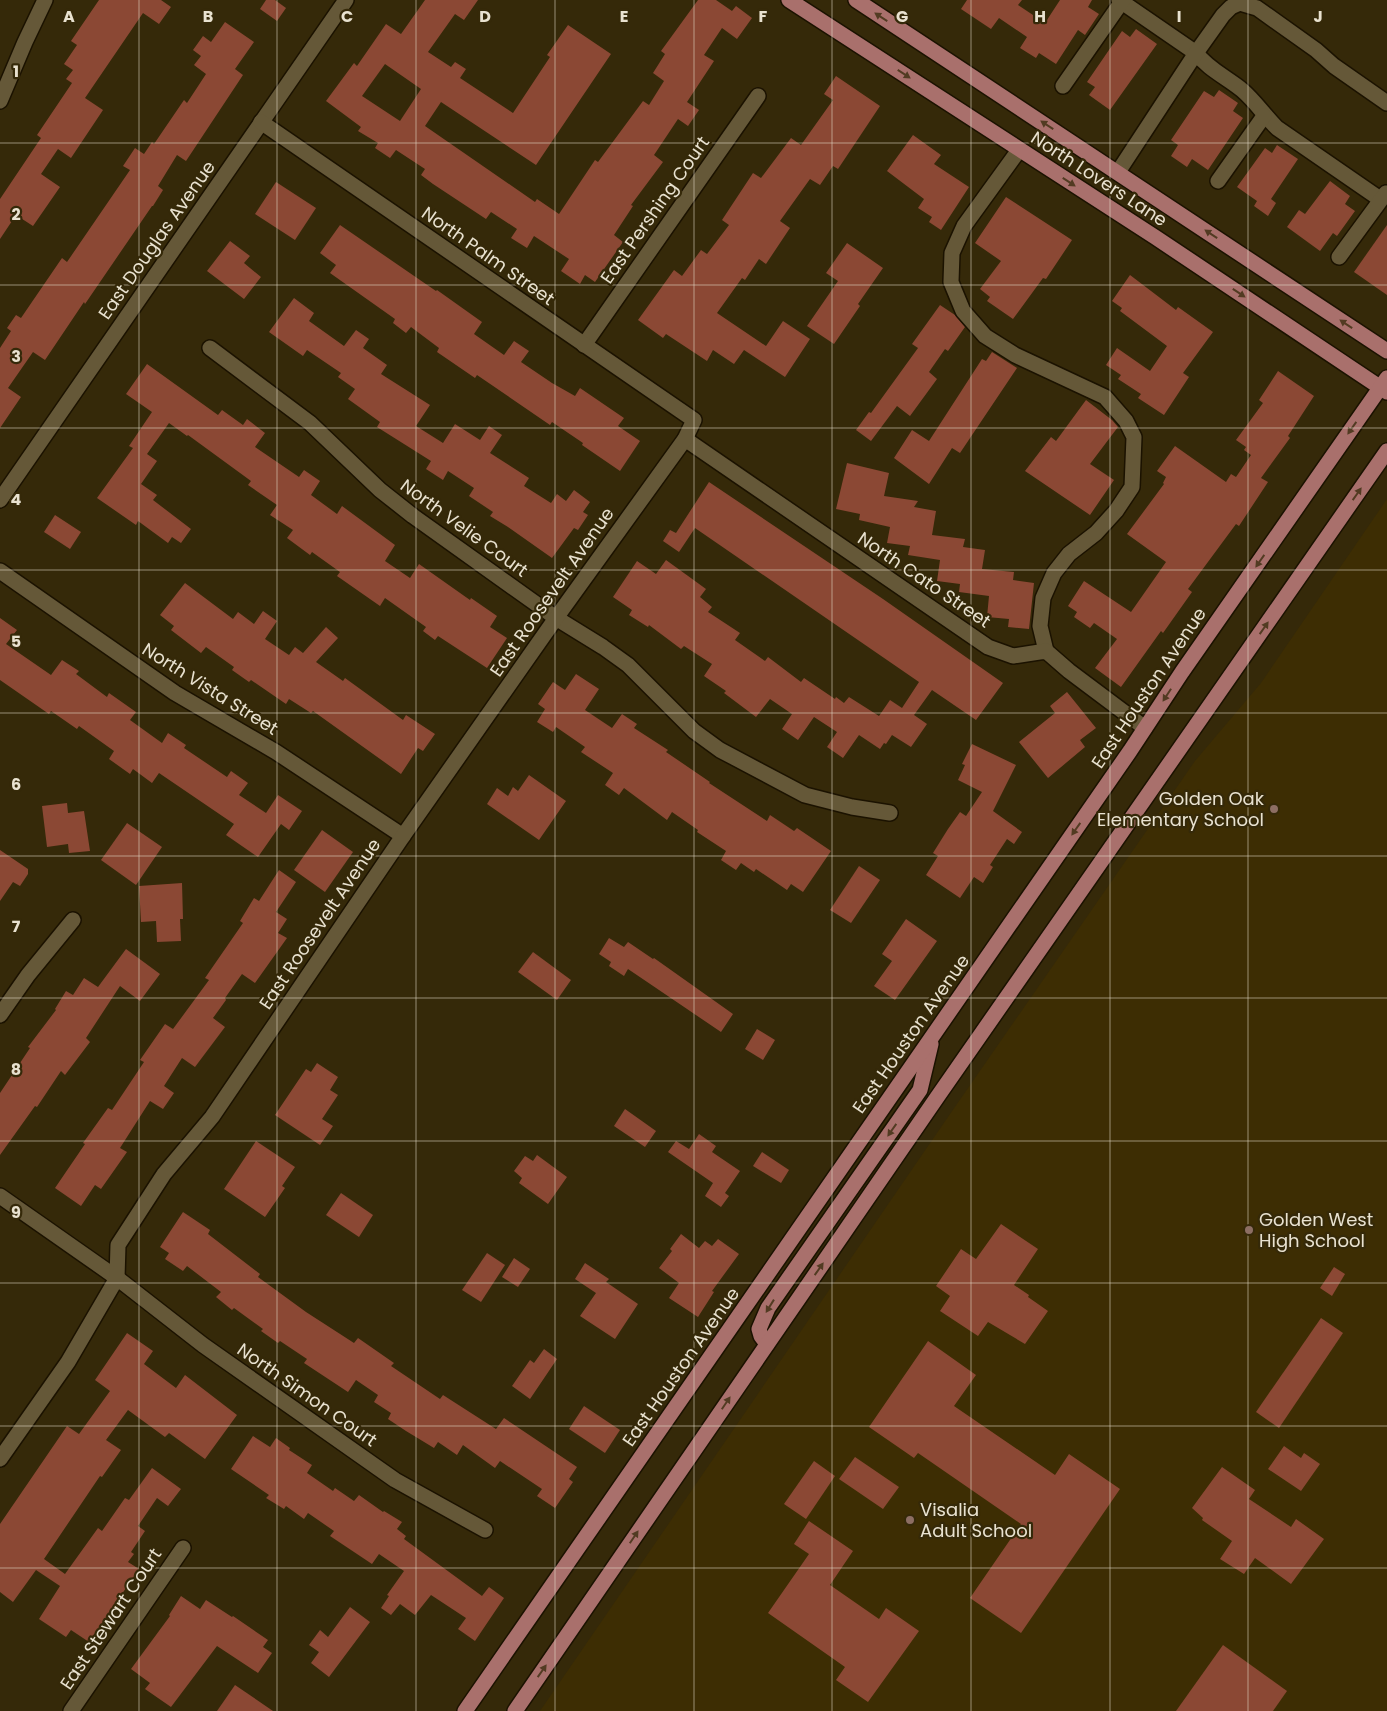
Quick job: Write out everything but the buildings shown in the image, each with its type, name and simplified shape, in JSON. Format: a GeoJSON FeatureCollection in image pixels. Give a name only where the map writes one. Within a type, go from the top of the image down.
{"type":"FeatureCollection","features":[{"type":"Feature","properties":{"kind":"main road","name":"North Lovers Lane"},"geometry":{"type":"LineString","coordinates":[[789,0],[1385,386]]}},
{"type":"Feature","properties":{"kind":"main road","name":"North Lovers Lane"},"geometry":{"type":"LineString","coordinates":[[856,0],[1387,352]]}},
{"type":"Feature","properties":{"kind":"main road","name":"East Houston Avenue"},"geometry":{"type":"LineString","coordinates":[[466,1711],[933,1036],[1182,672],[1385,386]]}},
{"type":"Feature","properties":{"kind":"main road"},"geometry":{"type":"LineString","coordinates":[[515,1711],[767,1344],[1387,451]]}},
{"type":"Feature","properties":{"kind":"main road"},"geometry":{"type":"LineString","coordinates":[[767,1344],[761,1336],[759,1329],[768,1308],[920,1090],[933,1036]]}},
{"type":"Feature","properties":{"kind":"street"},"geometry":{"type":"LineString","coordinates":[[0,101],[45,0]]}},
{"type":"Feature","properties":{"kind":"street","name":"East Douglas Avenue"},"geometry":{"type":"LineString","coordinates":[[0,500],[346,0]]}},
{"type":"Feature","properties":{"kind":"street"},"geometry":{"type":"LineString","coordinates":[[1063,86],[1121,1],[1196,53],[1204,63],[1244,91],[1276,128],[1384,196],[1339,257]]}},
{"type":"Feature","properties":{"kind":"street"},"geometry":{"type":"LineString","coordinates":[[1118,172],[1223,15],[1231,7],[1240,3],[1257,8],[1316,50],[1334,66],[1387,102]]}},
{"type":"Feature","properties":{"kind":"street","name":"East Pershing Court"},"geometry":{"type":"LineString","coordinates":[[584,345],[758,96]]}},
{"type":"Feature","properties":{"kind":"street"},"geometry":{"type":"LineString","coordinates":[[1218,181],[1264,116]]}},
{"type":"Feature","properties":{"kind":"street","name":"North Palm Street"},"geometry":{"type":"LineString","coordinates":[[261,122],[694,420]]}},
{"type":"Feature","properties":{"kind":"street"},"geometry":{"type":"LineString","coordinates":[[1020,150],[964,226],[952,253],[951,282],[963,311],[985,336],[1015,355],[1105,397],[1126,421],[1134,437],[1132,487],[1116,512],[1096,533],[1069,554],[1054,574],[1043,598],[1040,626],[1046,651],[1069,671],[1145,728]]}},
{"type":"Feature","properties":{"kind":"street","name":"North Velie Court"},"geometry":{"type":"LineString","coordinates":[[210,348],[310,424],[380,490],[413,516],[556,618],[603,646],[628,665],[694,731],[720,750],[805,795],[852,807],[890,812]]}},
{"type":"Feature","properties":{"kind":"street","name":"East Roosevelt Avenue"},"geometry":{"type":"LineString","coordinates":[[0,1459],[68,1362],[117,1278],[118,1245],[159,1182],[212,1117],[403,836],[556,618],[685,439],[694,420]]}},
{"type":"Feature","properties":{"kind":"street","name":"North Cato Street"},"geometry":{"type":"LineString","coordinates":[[685,439],[988,647],[1013,656],[1046,651]]}},
{"type":"Feature","properties":{"kind":"street","name":"North Vista Street"},"geometry":{"type":"LineString","coordinates":[[0,571],[174,693],[276,752],[403,836]]}},
{"type":"Feature","properties":{"kind":"street"},"geometry":{"type":"LineString","coordinates":[[0,1015],[28,975],[72,920]]}},
{"type":"Feature","properties":{"kind":"street","name":"North Simon Court"},"geometry":{"type":"LineString","coordinates":[[0,1196],[117,1278],[203,1345],[395,1480],[485,1530]]}},
{"type":"Feature","properties":{"kind":"street","name":"East Stewart Court"},"geometry":{"type":"LineString","coordinates":[[71,1711],[183,1548]]}},
{"type":"Feature","properties":{"kind":"shaded area"},"geometry":{"type":"Polygon","coordinates":[[[1387,499],[1387,1711],[540,1711],[1195,761],[1261,683],[1387,499]]]}},
{"type":"Feature","properties":{"kind":"place","name":"Golden Oak Elementary School"},"geometry":{"type":"Point","coordinates":[1274,809]}},
{"type":"Feature","properties":{"kind":"place","name":"Golden West High School"},"geometry":{"type":"Point","coordinates":[1249,1230]}},
{"type":"Feature","properties":{"kind":"place","name":"Visalia Adult School"},"geometry":{"type":"Point","coordinates":[910,1520]}}]}
